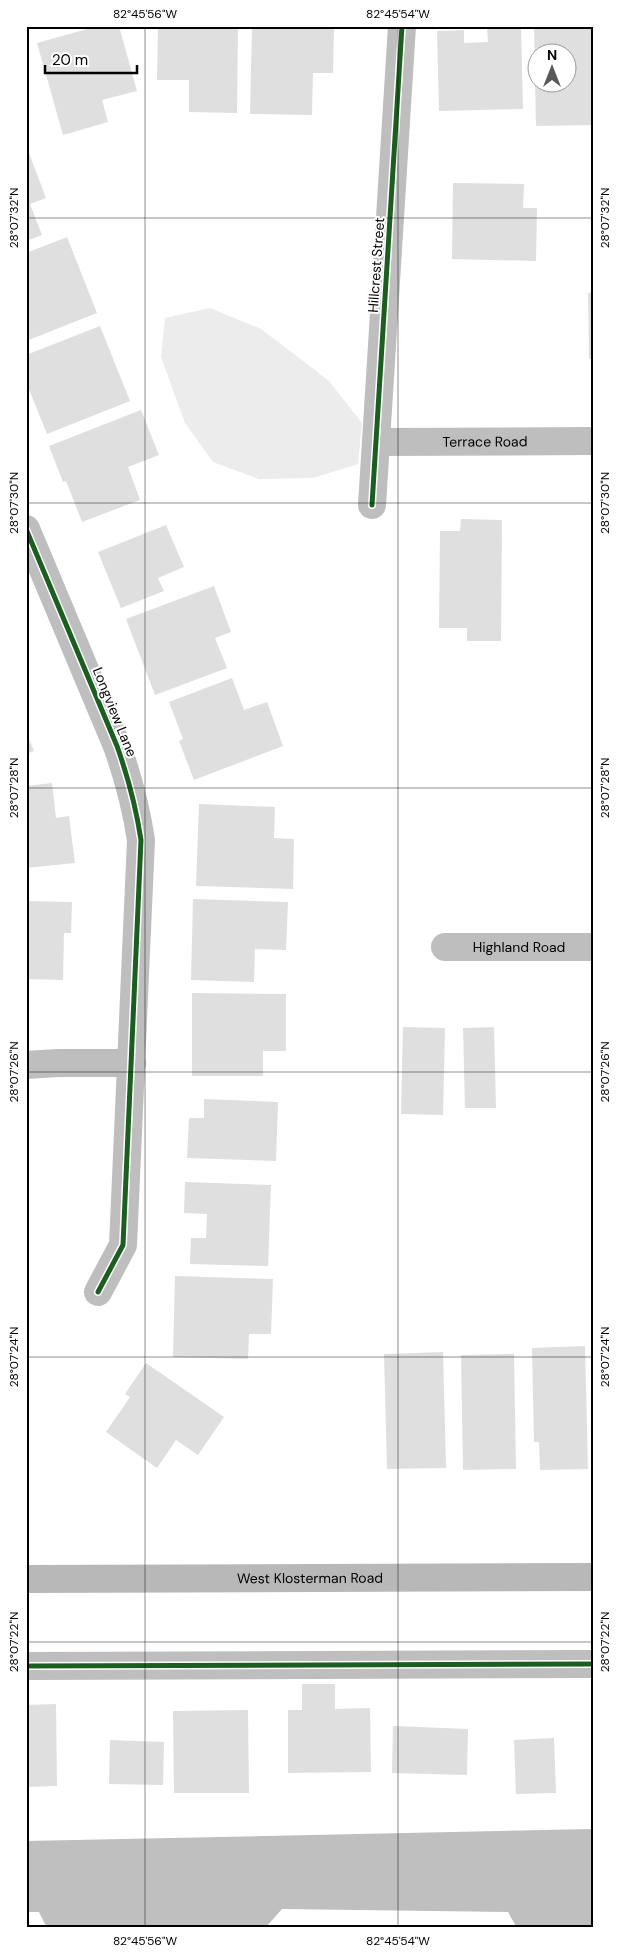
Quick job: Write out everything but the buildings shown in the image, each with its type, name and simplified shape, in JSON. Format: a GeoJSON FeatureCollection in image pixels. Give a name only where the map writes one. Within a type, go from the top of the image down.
{"type":"FeatureCollection","features":[{"type":"Feature","properties":{"kind":"street","name":"Hillcrest Street"},"geometry":{"type":"LineString","coordinates":[[372,505],[402,26]]}},
{"type":"Feature","properties":{"kind":"street","name":"Terrace Road"},"geometry":{"type":"LineString","coordinates":[[377,442],[593,441]]}},
{"type":"Feature","properties":{"kind":"street","name":"Longview Lane"},"geometry":{"type":"LineString","coordinates":[[26,530],[117,746],[137,812],[141,840],[123,1244],[98,1292]]}},
{"type":"Feature","properties":{"kind":"street","name":"Highland Road"},"geometry":{"type":"LineString","coordinates":[[445,947],[593,947]]}},
{"type":"Feature","properties":{"kind":"street"},"geometry":{"type":"LineString","coordinates":[[26,1065],[132,1063]]}},
{"type":"Feature","properties":{"kind":"street","name":"West Klosterman Road"},"geometry":{"type":"LineString","coordinates":[[26,1579],[593,1578]]}},
{"type":"Feature","properties":{"kind":"street"},"geometry":{"type":"LineString","coordinates":[[26,1666],[593,1664]]}},
{"type":"Feature","properties":{"kind":"shaded area"},"geometry":{"type":"Polygon","coordinates":[[[210,308],[261,329],[329,381],[362,423],[358,464],[313,478],[259,479],[213,462],[185,423],[161,357],[165,318],[210,308]]]}},
{"type":"Feature","properties":{"kind":"shaded area"},"geometry":{"type":"Polygon","coordinates":[[[593,1829],[593,1928],[517,1928],[508,1912],[282,1909],[265,1928],[47,1928],[39,1912],[26,1912],[26,1841],[593,1829]]]}},
{"type":"Feature","properties":{"kind":"cycle path"},"geometry":{"type":"LineString","coordinates":[[372,505],[402,26]]}},
{"type":"Feature","properties":{"kind":"cycle path"},"geometry":{"type":"LineString","coordinates":[[26,529],[117,746],[131,792],[141,840],[123,1245],[98,1292]]}},
{"type":"Feature","properties":{"kind":"cycle path"},"geometry":{"type":"LineString","coordinates":[[26,1666],[593,1664]]}}]}
